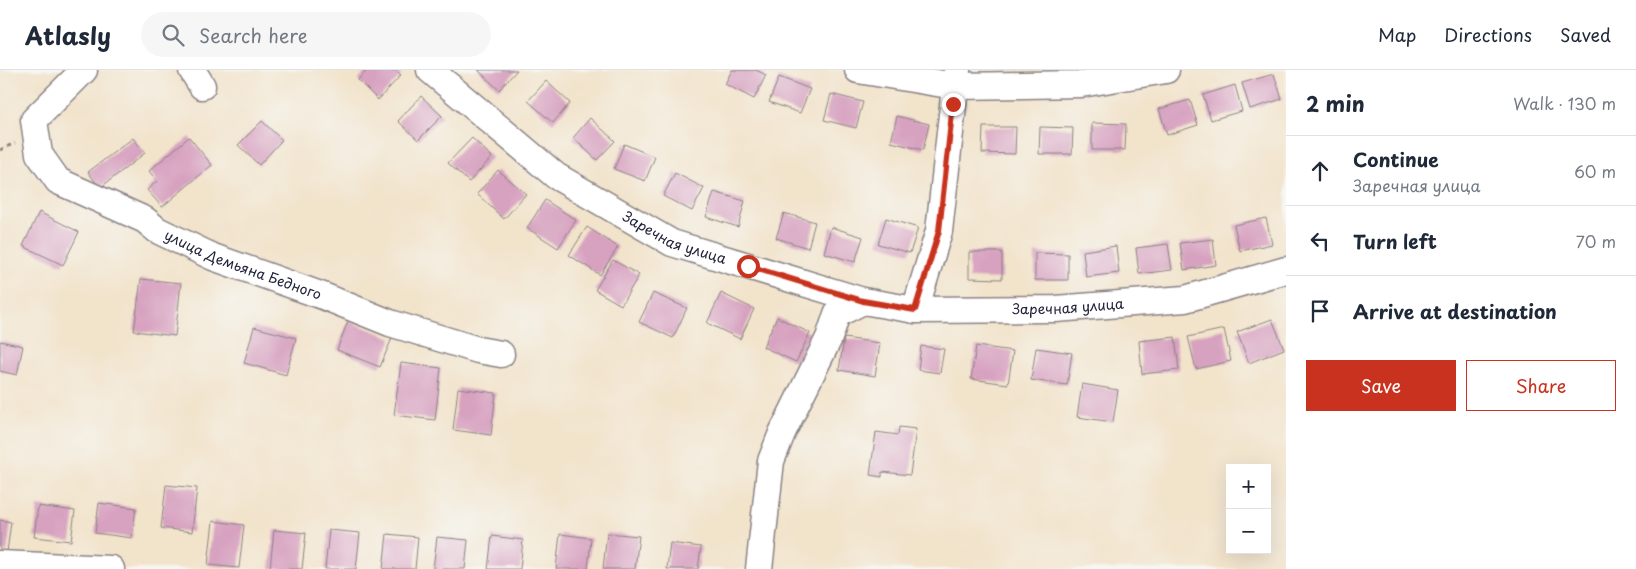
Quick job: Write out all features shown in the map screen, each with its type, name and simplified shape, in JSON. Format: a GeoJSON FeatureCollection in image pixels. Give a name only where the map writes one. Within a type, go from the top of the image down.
{"type":"FeatureCollection","features":[{"type":"Feature","properties":{"kind":"street","name":"улица Демьяна Бедного"},"geometry":{"type":"LineString","coordinates":[[84,70],[34,120],[39,154],[58,181],[145,220],[157,230],[213,257],[323,296],[390,323],[478,350],[501,354]]}},
{"type":"Feature","properties":{"kind":"street","name":"Заречная улица"},"geometry":{"type":"LineString","coordinates":[[430,70],[556,176],[672,243],[863,301],[915,310],[1055,309],[1185,299],[1286,270]]}},
{"type":"Feature","properties":{"kind":"street"},"geometry":{"type":"LineString","coordinates":[[858,70],[956,78],[1081,84],[1166,70]]}},
{"type":"Feature","properties":{"kind":"street"},"geometry":{"type":"LineString","coordinates":[[915,310],[939,231],[956,78]]}},
{"type":"Feature","properties":{"kind":"street"},"geometry":{"type":"LineString","coordinates":[[759,569],[769,479],[774,454],[782,433],[829,338],[837,314],[863,301]]}},
{"type":"Feature","properties":{"kind":"street"},"geometry":{"type":"LineString","coordinates":[[0,564],[111,569]]}},
{"type":"Feature","properties":{"kind":"building"},"geometry":{"type":"Polygon","coordinates":[[[367,70],[396,70],[401,75],[378,100],[358,80],[367,70]]]}},
{"type":"Feature","properties":{"kind":"building"},"geometry":{"type":"Polygon","coordinates":[[[478,70],[517,70],[499,90],[478,70]]]}},
{"type":"Feature","properties":{"kind":"building"},"geometry":{"type":"Polygon","coordinates":[[[732,70],[756,70],[766,75],[754,99],[725,84],[732,70]]]}},
{"type":"Feature","properties":{"kind":"building"},"geometry":{"type":"Polygon","coordinates":[[[1274,74],[1282,99],[1250,109],[1242,83],[1274,74]]]}},
{"type":"Feature","properties":{"kind":"building"},"geometry":{"type":"Polygon","coordinates":[[[779,77],[810,89],[800,113],[769,102],[779,77]]]}},
{"type":"Feature","properties":{"kind":"building"},"geometry":{"type":"Polygon","coordinates":[[[546,81],[570,103],[553,123],[528,101],[546,81]]]}},
{"type":"Feature","properties":{"kind":"building"},"geometry":{"type":"Polygon","coordinates":[[[1235,85],[1242,111],[1211,120],[1203,95],[1235,85]]]}},
{"type":"Feature","properties":{"kind":"building"},"geometry":{"type":"Polygon","coordinates":[[[831,94],[863,102],[856,128],[824,120],[831,94]]]}},
{"type":"Feature","properties":{"kind":"building"},"geometry":{"type":"Polygon","coordinates":[[[421,96],[442,116],[418,140],[398,121],[421,96]]]}},
{"type":"Feature","properties":{"kind":"building"},"geometry":{"type":"Polygon","coordinates":[[[1190,100],[1198,125],[1167,135],[1159,109],[1190,100]]]}},
{"type":"Feature","properties":{"kind":"building"},"geometry":{"type":"Polygon","coordinates":[[[897,116],[929,124],[923,150],[891,142],[897,116]]]}},
{"type":"Feature","properties":{"kind":"building"},"geometry":{"type":"Polygon","coordinates":[[[590,118],[615,141],[597,160],[573,138],[590,118]]]}},
{"type":"Feature","properties":{"kind":"building"},"geometry":{"type":"Polygon","coordinates":[[[262,121],[282,140],[259,165],[238,145],[262,121]]]}},
{"type":"Feature","properties":{"kind":"building"},"geometry":{"type":"Polygon","coordinates":[[[1092,123],[1126,124],[1125,150],[1092,150],[1092,123]]]}},
{"type":"Feature","properties":{"kind":"building"},"geometry":{"type":"Polygon","coordinates":[[[983,127],[1016,127],[1015,154],[982,153],[983,127]]]}},
{"type":"Feature","properties":{"kind":"building"},"geometry":{"type":"Polygon","coordinates":[[[1040,127],[1073,128],[1072,154],[1039,154],[1040,127]]]}},
{"type":"Feature","properties":{"kind":"building"},"geometry":{"type":"Polygon","coordinates":[[[189,137],[212,165],[162,207],[147,190],[157,181],[149,171],[189,137]]]}},
{"type":"Feature","properties":{"kind":"building"},"geometry":{"type":"Polygon","coordinates":[[[133,138],[145,153],[100,188],[88,172],[133,138]]]}},
{"type":"Feature","properties":{"kind":"building"},"geometry":{"type":"Polygon","coordinates":[[[472,138],[492,157],[469,182],[448,163],[472,138]]]}},
{"type":"Feature","properties":{"kind":"building"},"geometry":{"type":"Polygon","coordinates":[[[624,144],[655,157],[645,181],[614,169],[624,144]]]}},
{"type":"Feature","properties":{"kind":"building"},"geometry":{"type":"Polygon","coordinates":[[[498,170],[526,194],[504,219],[477,194],[498,170]]]}},
{"type":"Feature","properties":{"kind":"building"},"geometry":{"type":"Polygon","coordinates":[[[675,173],[704,188],[692,211],[663,196],[675,173]]]}},
{"type":"Feature","properties":{"kind":"building"},"geometry":{"type":"Polygon","coordinates":[[[714,192],[745,201],[738,227],[706,217],[714,192]]]}},
{"type":"Feature","properties":{"kind":"building"},"geometry":{"type":"Polygon","coordinates":[[[545,200],[576,220],[558,248],[527,228],[545,200]]]}},
{"type":"Feature","properties":{"kind":"building"},"geometry":{"type":"Polygon","coordinates":[[[39,212],[79,232],[63,265],[23,246],[39,212]]]}},
{"type":"Feature","properties":{"kind":"building"},"geometry":{"type":"Polygon","coordinates":[[[784,213],[815,222],[808,248],[776,238],[784,213]]]}},
{"type":"Feature","properties":{"kind":"building"},"geometry":{"type":"Polygon","coordinates":[[[886,218],[918,228],[910,253],[878,244],[886,218]]]}},
{"type":"Feature","properties":{"kind":"building"},"geometry":{"type":"Polygon","coordinates":[[[1266,218],[1272,244],[1240,251],[1234,225],[1266,218]]]}},
{"type":"Feature","properties":{"kind":"building"},"geometry":{"type":"Polygon","coordinates":[[[587,227],[618,247],[600,275],[569,255],[587,227]]]}},
{"type":"Feature","properties":{"kind":"building"},"geometry":{"type":"Polygon","coordinates":[[[831,227],[863,237],[855,262],[824,253],[831,227]]]}},
{"type":"Feature","properties":{"kind":"building"},"geometry":{"type":"Polygon","coordinates":[[[1213,239],[1216,265],[1184,270],[1180,243],[1213,239]]]}},
{"type":"Feature","properties":{"kind":"building"},"geometry":{"type":"Polygon","coordinates":[[[1168,244],[1172,270],[1139,274],[1136,248],[1168,244]]]}},
{"type":"Feature","properties":{"kind":"building"},"geometry":{"type":"Polygon","coordinates":[[[1116,246],[1119,273],[1086,277],[1083,251],[1116,246]]]}},
{"type":"Feature","properties":{"kind":"building"},"geometry":{"type":"Polygon","coordinates":[[[969,252],[1002,252],[1002,279],[969,278],[969,252]]]}},
{"type":"Feature","properties":{"kind":"building"},"geometry":{"type":"Polygon","coordinates":[[[1035,253],[1068,254],[1068,280],[1035,280],[1035,253]]]}},
{"type":"Feature","properties":{"kind":"building"},"geometry":{"type":"Polygon","coordinates":[[[613,260],[639,275],[621,305],[595,290],[613,260]]]}},
{"type":"Feature","properties":{"kind":"building"},"geometry":{"type":"Polygon","coordinates":[[[141,279],[181,283],[175,336],[134,331],[141,279]]]}},
{"type":"Feature","properties":{"kind":"building"},"geometry":{"type":"Polygon","coordinates":[[[653,293],[687,308],[673,338],[639,322],[653,293]]]}},
{"type":"Feature","properties":{"kind":"building"},"geometry":{"type":"Polygon","coordinates":[[[721,293],[754,309],[740,339],[707,323],[721,293]]]}},
{"type":"Feature","properties":{"kind":"building"},"geometry":{"type":"Polygon","coordinates":[[[777,317],[810,333],[796,362],[763,347],[777,317]]]}},
{"type":"Feature","properties":{"kind":"building"},"geometry":{"type":"Polygon","coordinates":[[[1272,319],[1284,349],[1249,363],[1237,332],[1272,319]]]}},
{"type":"Feature","properties":{"kind":"building"},"geometry":{"type":"Polygon","coordinates":[[[348,321],[392,338],[380,367],[337,350],[348,321]]]}},
{"type":"Feature","properties":{"kind":"building"},"geometry":{"type":"Polygon","coordinates":[[[254,327],[296,338],[286,375],[244,363],[254,327]]]}},
{"type":"Feature","properties":{"kind":"building"},"geometry":{"type":"Polygon","coordinates":[[[1224,329],[1231,361],[1196,369],[1188,337],[1224,329]]]}},
{"type":"Feature","properties":{"kind":"building"},"geometry":{"type":"Polygon","coordinates":[[[1175,337],[1179,370],[1142,374],[1139,341],[1175,337]]]}},
{"type":"Feature","properties":{"kind":"building"},"geometry":{"type":"Polygon","coordinates":[[[844,338],[880,343],[875,376],[839,370],[844,338]]]}},
{"type":"Feature","properties":{"kind":"building"},"geometry":{"type":"Polygon","coordinates":[[[0,341],[23,346],[17,375],[0,371],[0,341]]]}},
{"type":"Feature","properties":{"kind":"building"},"geometry":{"type":"Polygon","coordinates":[[[921,346],[944,349],[940,373],[918,370],[921,346]]]}},
{"type":"Feature","properties":{"kind":"building"},"geometry":{"type":"Polygon","coordinates":[[[976,346],[1013,351],[1008,384],[971,379],[976,346]]]}},
{"type":"Feature","properties":{"kind":"building"},"geometry":{"type":"Polygon","coordinates":[[[1036,348],[1072,353],[1067,385],[1031,380],[1036,348]]]}},
{"type":"Feature","properties":{"kind":"building"},"geometry":{"type":"Polygon","coordinates":[[[401,363],[441,368],[435,420],[394,415],[401,363]]]}},
{"type":"Feature","properties":{"kind":"building"},"geometry":{"type":"Polygon","coordinates":[[[1082,384],[1118,390],[1113,422],[1077,417],[1082,384]]]}},
{"type":"Feature","properties":{"kind":"building"},"geometry":{"type":"Polygon","coordinates":[[[458,388],[496,393],[491,435],[453,430],[458,388]]]}},
{"type":"Feature","properties":{"kind":"building"},"geometry":{"type":"Polygon","coordinates":[[[899,427],[916,429],[910,475],[882,472],[882,477],[870,475],[876,432],[898,435],[899,427]]]}},
{"type":"Feature","properties":{"kind":"building"},"geometry":{"type":"Polygon","coordinates":[[[166,485],[197,488],[192,532],[161,528],[166,485]]]}},
{"type":"Feature","properties":{"kind":"building"},"geometry":{"type":"Polygon","coordinates":[[[99,503],[136,508],[132,538],[95,533],[99,503]]]}},
{"type":"Feature","properties":{"kind":"building"},"geometry":{"type":"Polygon","coordinates":[[[38,506],[75,511],[71,541],[34,537],[38,506]]]}},
{"type":"Feature","properties":{"kind":"building"},"geometry":{"type":"Polygon","coordinates":[[[0,520],[11,522],[7,552],[0,551],[0,520]]]}},
{"type":"Feature","properties":{"kind":"building"},"geometry":{"type":"Polygon","coordinates":[[[213,521],[244,525],[239,568],[208,565],[213,521]]]}},
{"type":"Feature","properties":{"kind":"building"},"geometry":{"type":"Polygon","coordinates":[[[274,530],[306,533],[302,569],[270,569],[274,530]]]}},
{"type":"Feature","properties":{"kind":"building"},"geometry":{"type":"Polygon","coordinates":[[[329,530],[360,533],[356,569],[325,569],[329,530]]]}},
{"type":"Feature","properties":{"kind":"building"},"geometry":{"type":"Polygon","coordinates":[[[607,533],[639,536],[635,569],[603,569],[607,533]]]}},
{"type":"Feature","properties":{"kind":"building"},"geometry":{"type":"Polygon","coordinates":[[[387,534],[418,537],[415,569],[383,569],[387,534]]]}},
{"type":"Feature","properties":{"kind":"building"},"geometry":{"type":"Polygon","coordinates":[[[560,534],[591,538],[588,569],[556,569],[560,534]]]}},
{"type":"Feature","properties":{"kind":"building"},"geometry":{"type":"Polygon","coordinates":[[[492,536],[523,540],[520,569],[488,569],[492,536]]]}},
{"type":"Feature","properties":{"kind":"building"},"geometry":{"type":"Polygon","coordinates":[[[437,537],[468,540],[465,569],[433,569],[437,537]]]}},
{"type":"Feature","properties":{"kind":"building"},"geometry":{"type":"Polygon","coordinates":[[[670,543],[701,547],[698,569],[667,569],[670,543]]]}},
{"type":"Feature","properties":{"kind":"route"},"geometry":{"type":"LineString","coordinates":[[748,266],[863,301],[915,310],[939,231],[953,104]]}}]}
